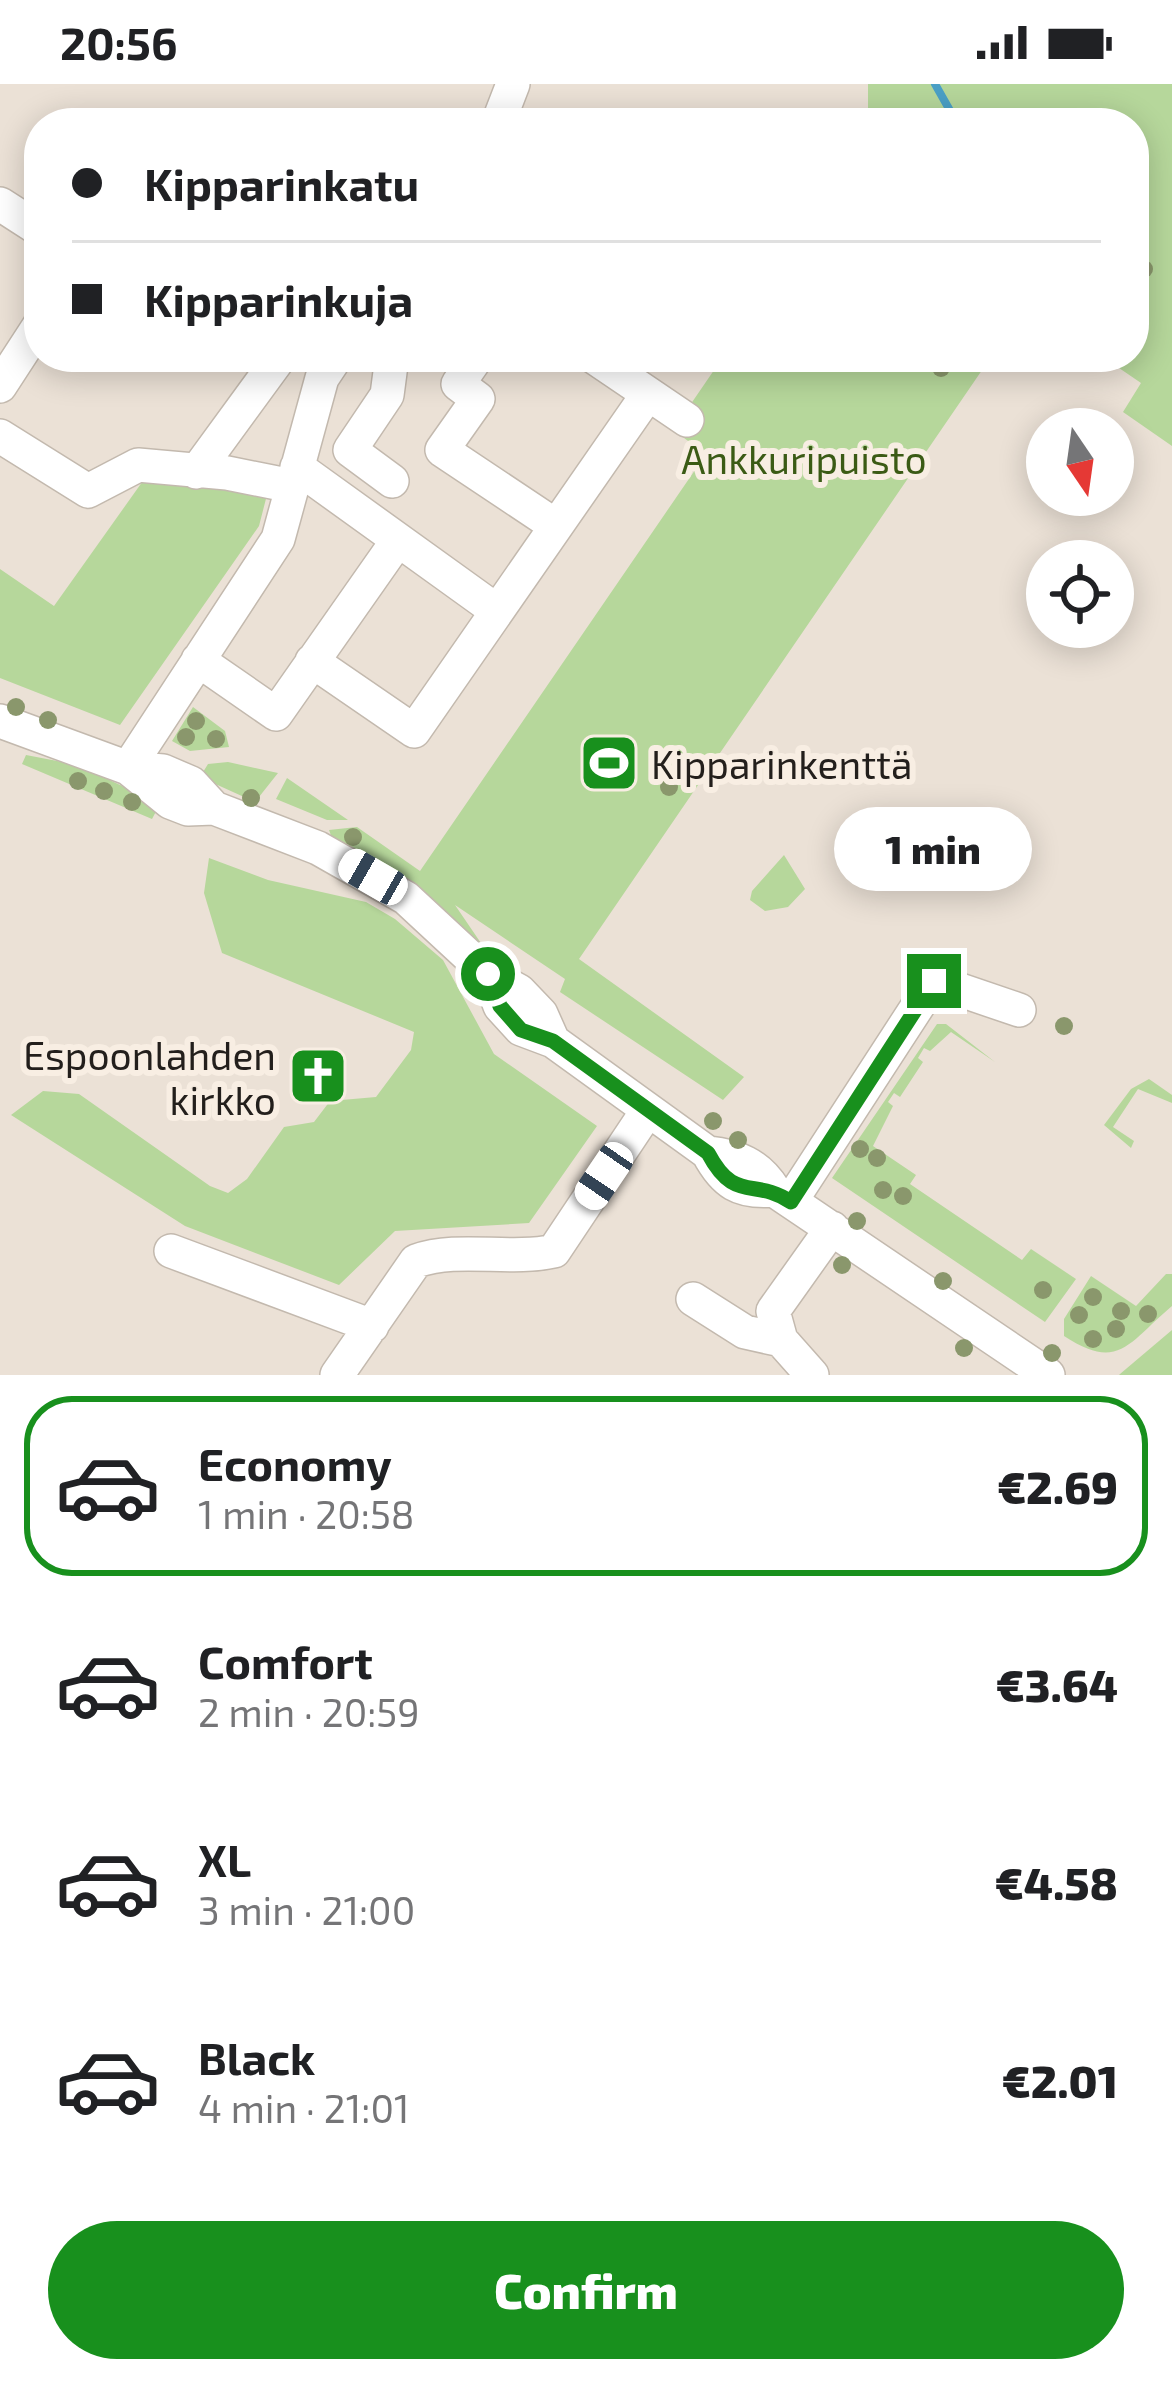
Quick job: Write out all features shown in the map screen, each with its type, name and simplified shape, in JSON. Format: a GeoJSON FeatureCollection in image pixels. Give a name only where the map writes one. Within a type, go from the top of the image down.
{"type":"FeatureCollection","features":[{"type":"Feature","properties":{"kind":"street"},"geometry":{"type":"LineString","coordinates":[[0,386],[24,349]]}},
{"type":"Feature","properties":{"kind":"street"},"geometry":{"type":"LineString","coordinates":[[196,472],[269,372]]}},
{"type":"Feature","properties":{"kind":"street"},"geometry":{"type":"LineString","coordinates":[[128,768],[278,539],[326,372]]}},
{"type":"Feature","properties":{"kind":"street"},"geometry":{"type":"LineString","coordinates":[[390,372],[387,395],[350,450],[392,481]]}},
{"type":"Feature","properties":{"kind":"street"},"geometry":{"type":"LineString","coordinates":[[466,372],[458,384],[478,399],[442,450],[556,526]]}},
{"type":"Feature","properties":{"kind":"street"},"geometry":{"type":"LineString","coordinates":[[623,372],[687,420]]}},
{"type":"Feature","properties":{"kind":"street"},"geometry":{"type":"LineString","coordinates":[[312,661],[414,731],[648,394]]}},
{"type":"Feature","properties":{"kind":"street"},"geometry":{"type":"LineString","coordinates":[[0,436],[88,491],[138,465],[295,477],[398,540],[497,611]]}},
{"type":"Feature","properties":{"kind":"street"},"geometry":{"type":"LineString","coordinates":[[198,660],[276,714],[398,540]]}},
{"type":"Feature","properties":{"kind":"street"},"geometry":{"type":"LineString","coordinates":[[0,721],[128,768],[170,802],[188,809],[214,808],[330,854],[373,877],[406,898],[488,974],[519,992],[541,1014],[553,1041],[708,1153],[721,1176],[746,1192],[783,1196],[1048,1375]]}},
{"type":"Feature","properties":{"kind":"street"},"geometry":{"type":"LineString","coordinates":[[783,1196],[934,981],[1019,1010]]}},
{"type":"Feature","properties":{"kind":"street"},"geometry":{"type":"LineString","coordinates":[[337,1375],[416,1261],[432,1256],[524,1258],[554,1251],[648,1110]]}},
{"type":"Feature","properties":{"kind":"street"},"geometry":{"type":"LineString","coordinates":[[812,1375],[781,1340],[773,1311],[832,1228]]}},
{"type":"Feature","properties":{"kind":"street"},"geometry":{"type":"LineString","coordinates":[[171,1251],[372,1326]]}},
{"type":"Feature","properties":{"kind":"street"},"geometry":{"type":"LineString","coordinates":[[693,1299],[745,1332],[781,1340]]}},
{"type":"Feature","properties":{"kind":"green space"},"geometry":{"type":"Polygon","coordinates":[[[868,84],[1172,84],[1172,446],[1134,420],[1134,408],[1125,408],[1141,383],[1125,372],[1149,372],[1149,108],[868,108],[868,84]]]}},
{"type":"Feature","properties":{"kind":"green space","name":"Ankkuripuisto"},"geometry":{"type":"Polygon","coordinates":[[[713,372],[981,372],[579,959],[744,1077],[723,1100],[560,992],[565,979],[455,905],[485,949],[428,896],[333,841],[329,830],[357,827],[420,871],[706,454],[673,430],[713,372]]]}},
{"type":"Feature","properties":{"kind":"green space"},"geometry":{"type":"Polygon","coordinates":[[[145,478],[269,487],[259,526],[120,725],[0,678],[0,569],[54,606],[145,478]]]}},
{"type":"Feature","properties":{"kind":"green space"},"geometry":{"type":"Polygon","coordinates":[[[193,707],[225,731],[229,747],[190,751],[172,741],[193,707]]]}},
{"type":"Feature","properties":{"kind":"green space"},"geometry":{"type":"Polygon","coordinates":[[[26,755],[78,765],[160,804],[152,819],[22,764],[26,755]]]}},
{"type":"Feature","properties":{"kind":"green space"},"geometry":{"type":"Polygon","coordinates":[[[228,762],[278,773],[255,802],[200,777],[208,764],[228,762]]]}},
{"type":"Feature","properties":{"kind":"green space"},"geometry":{"type":"Polygon","coordinates":[[[287,778],[348,820],[327,820],[276,799],[287,778]]]}},
{"type":"Feature","properties":{"kind":"green space"},"geometry":{"type":"Polygon","coordinates":[[[784,855],[805,889],[788,907],[765,911],[750,900],[752,891],[784,855]]]}},
{"type":"Feature","properties":{"kind":"green space"},"geometry":{"type":"Polygon","coordinates":[[[209,858],[268,880],[366,902],[395,919],[443,960],[494,1054],[597,1126],[529,1223],[395,1231],[339,1285],[185,1226],[11,1115],[43,1091],[79,1094],[210,1186],[228,1193],[247,1179],[284,1127],[314,1122],[330,1101],[376,1097],[411,1050],[414,1032],[222,953],[204,893],[209,858]]]}},
{"type":"Feature","properties":{"kind":"green space"},"geometry":{"type":"Polygon","coordinates":[[[937,1024],[946,1024],[995,1062],[951,1032],[930,1051],[924,1048],[918,1058],[923,1062],[900,1097],[894,1093],[888,1102],[893,1106],[873,1146],[916,1175],[910,1184],[1022,1260],[1031,1249],[1076,1279],[1045,1322],[832,1178],[937,1024]]]}},
{"type":"Feature","properties":{"kind":"green space"},"geometry":{"type":"Polygon","coordinates":[[[1149,1079],[1172,1095],[1172,1103],[1138,1089],[1113,1127],[1134,1141],[1131,1148],[1104,1125],[1131,1089],[1149,1079]]]}},
{"type":"Feature","properties":{"kind":"green space"},"geometry":{"type":"Polygon","coordinates":[[[1166,1274],[1172,1274],[1172,1306],[1122,1348],[1098,1352],[1064,1336],[1064,1319],[1091,1276],[1136,1306],[1166,1274]]]}},
{"type":"Feature","properties":{"kind":"green space"},"geometry":{"type":"Polygon","coordinates":[[[1172,1330],[1172,1375],[1119,1375],[1120,1374],[1172,1330]]]}},
{"type":"Feature","properties":{"kind":"waterway"},"geometry":{"type":"LineString","coordinates":[[935,84],[949,108]]}},
{"type":"Feature","properties":{"kind":"place","name":"Kipparinkenttä"},"geometry":{"type":"Point","coordinates":[609,763]}},
{"type":"Feature","properties":{"kind":"place","name":"Espoonlahden kirkko"},"geometry":{"type":"Point","coordinates":[318,1076]}},
{"type":"Feature","properties":{"kind":"route"},"geometry":{"type":"LineString","coordinates":[[488,974],[500,1006],[521,1030],[553,1041],[708,1153],[721,1176],[733,1185],[746,1192],[774,1190],[791,1202],[934,981]]}}]}
